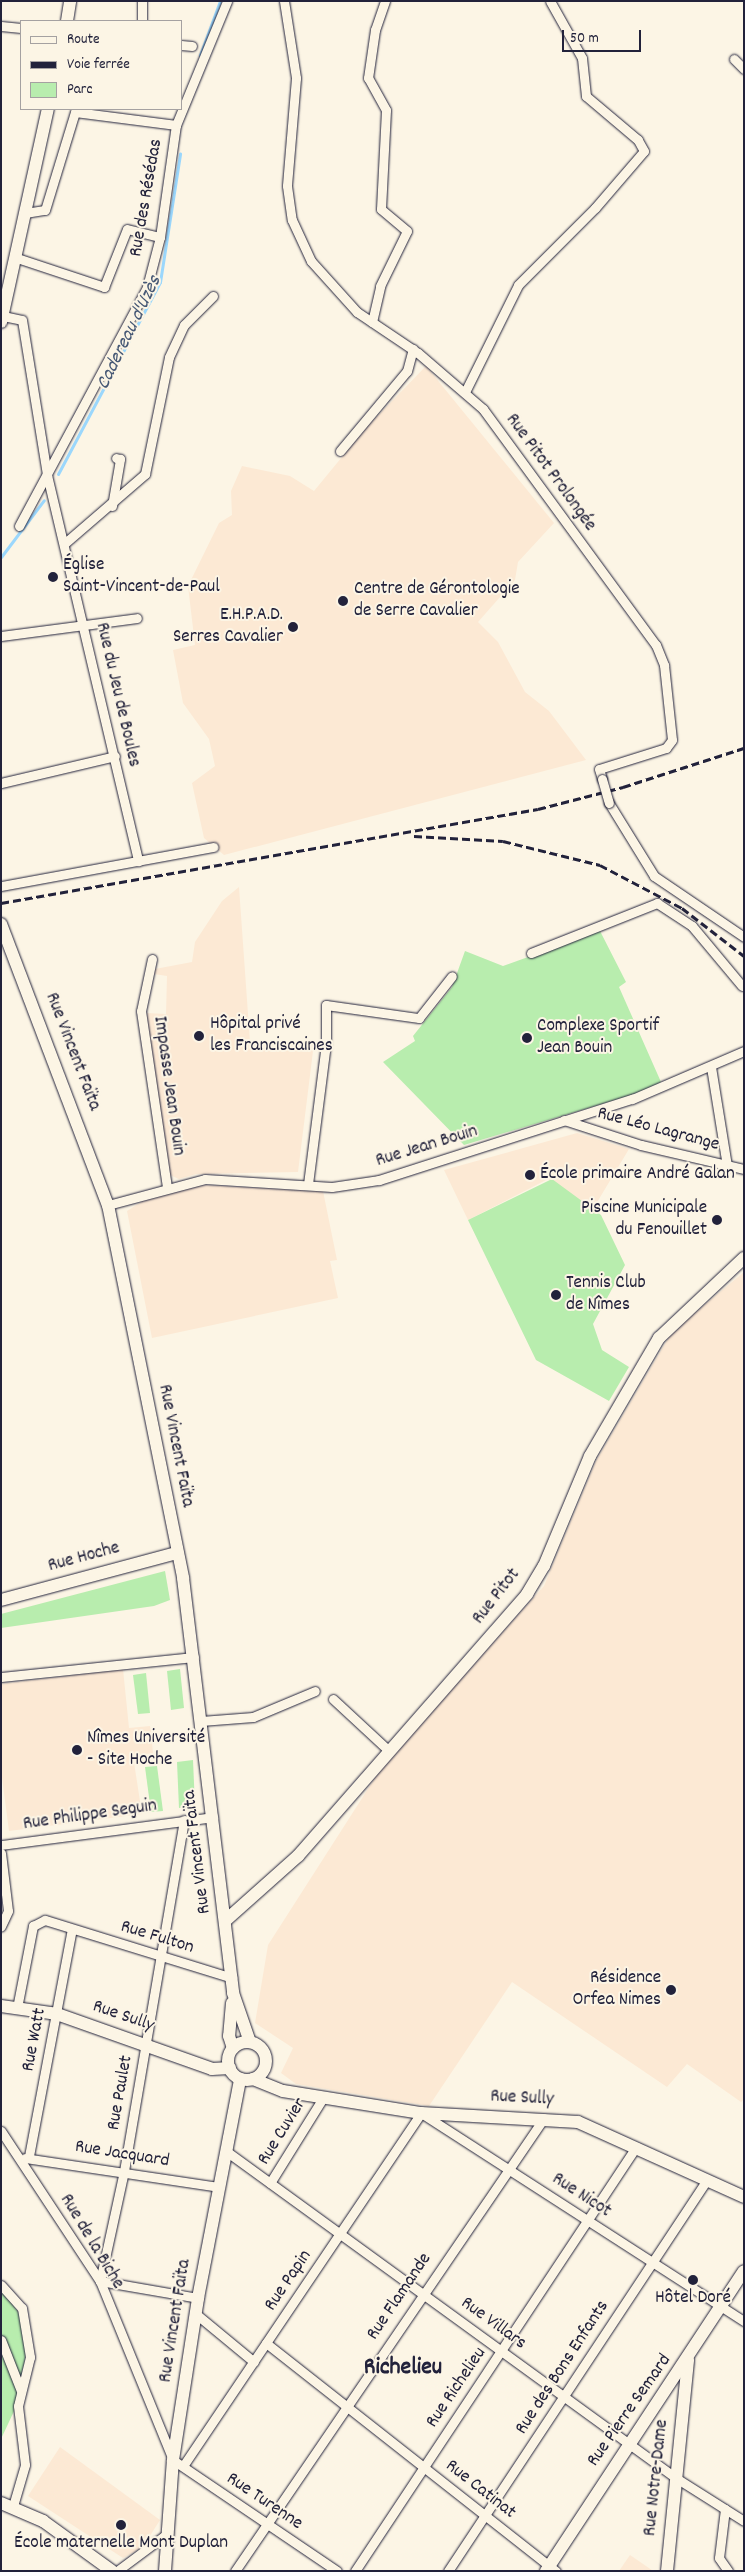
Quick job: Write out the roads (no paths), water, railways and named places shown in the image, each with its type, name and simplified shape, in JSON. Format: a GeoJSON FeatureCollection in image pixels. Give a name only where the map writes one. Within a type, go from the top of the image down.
{"type":"FeatureCollection","features":[{"type":"Feature","properties":{"kind":"street"},"geometry":{"type":"LineString","coordinates":[[67,20],[70,1]]}},
{"type":"Feature","properties":{"kind":"street"},"geometry":{"type":"LineString","coordinates":[[142,1],[142,20]]}},
{"type":"Feature","properties":{"kind":"street","name":"Rue des Résédas"},"geometry":{"type":"LineString","coordinates":[[18,526],[30,497],[47,474],[147,287],[160,237],[176,125],[227,1]]}},
{"type":"Feature","properties":{"kind":"street"},"geometry":{"type":"LineString","coordinates":[[284,1],[296,78],[287,186],[292,220],[311,261],[336,292],[372,322],[413,350],[465,392],[518,285],[595,208],[644,151],[638,140],[586,96],[582,58],[550,1]]}},
{"type":"Feature","properties":{"kind":"street"},"geometry":{"type":"LineString","coordinates":[[372,322],[380,286],[407,231],[381,209],[386,110],[368,78],[374,30],[385,1]]}},
{"type":"Feature","properties":{"kind":"street"},"geometry":{"type":"LineString","coordinates":[[1,26],[20,28]]}},
{"type":"Feature","properties":{"kind":"street"},"geometry":{"type":"LineString","coordinates":[[182,45],[192,46]]}},
{"type":"Feature","properties":{"kind":"street"},"geometry":{"type":"LineString","coordinates":[[734,59],[744,69]]}},
{"type":"Feature","properties":{"kind":"street"},"geometry":{"type":"LineString","coordinates":[[2,314],[17,258],[48,110]]}},
{"type":"Feature","properties":{"kind":"street"},"geometry":{"type":"LineString","coordinates":[[25,214],[44,210],[75,112],[176,125]]}},
{"type":"Feature","properties":{"kind":"street"},"geometry":{"type":"LineString","coordinates":[[17,258],[104,287],[127,229],[160,237]]}},
{"type":"Feature","properties":{"kind":"street"},"geometry":{"type":"LineString","coordinates":[[64,543],[112,506],[146,474],[169,357],[184,325],[213,296]]}},
{"type":"Feature","properties":{"kind":"street","name":"Rue du Jeu de Boules"},"geometry":{"type":"LineString","coordinates":[[2,314],[22,320],[47,474],[115,756],[138,861]]}},
{"type":"Feature","properties":{"kind":"street"},"geometry":{"type":"LineString","coordinates":[[340,450],[407,371],[413,350]]}},
{"type":"Feature","properties":{"kind":"street","name":"Rue Pitot Prolongée"},"geometry":{"type":"LineString","coordinates":[[465,392],[483,409],[656,645],[664,665],[672,740],[666,748],[599,769],[609,803],[654,876],[744,937]]}},
{"type":"Feature","properties":{"kind":"street"},"geometry":{"type":"LineString","coordinates":[[112,506],[120,459],[116,458]]}},
{"type":"Feature","properties":{"kind":"street"},"geometry":{"type":"LineString","coordinates":[[1,636],[84,627],[137,618]]}},
{"type":"Feature","properties":{"kind":"street"},"geometry":{"type":"LineString","coordinates":[[1,783],[115,756]]}},
{"type":"Feature","properties":{"kind":"street"},"geometry":{"type":"LineString","coordinates":[[1,886],[213,847]]}},
{"type":"Feature","properties":{"kind":"street"},"geometry":{"type":"LineString","coordinates":[[531,953],[657,903],[692,926],[743,985]]}},
{"type":"Feature","properties":{"kind":"street","name":"Rue Vincent Faïta"},"geometry":{"type":"LineString","coordinates":[[2,927],[108,1205],[177,1553],[194,1657],[232,1978],[233,1994],[229,2036],[234,2048]]}},
{"type":"Feature","properties":{"kind":"street","name":"Impasse Jean Bouin"},"geometry":{"type":"LineString","coordinates":[[152,959],[141,1011],[166,1188]]}},
{"type":"Feature","properties":{"kind":"street"},"geometry":{"type":"LineString","coordinates":[[308,1184],[326,1044],[326,1005],[419,1018],[452,976]]}},
{"type":"Feature","properties":{"kind":"street","name":"Rue Jean Bouin"},"geometry":{"type":"LineString","coordinates":[[108,1205],[166,1188],[206,1179],[332,1187],[379,1180],[563,1120],[711,1067],[744,1051]]}},
{"type":"Feature","properties":{"kind":"street"},"geometry":{"type":"LineString","coordinates":[[711,1067],[727,1166]]}},
{"type":"Feature","properties":{"kind":"street","name":"Rue Léo Lagrange"},"geometry":{"type":"LineString","coordinates":[[563,1120],[727,1166],[744,1169]]}},
{"type":"Feature","properties":{"kind":"street","name":"Rue Pitot"},"geometry":{"type":"LineString","coordinates":[[225,1922],[298,1856],[388,1750],[527,1594],[544,1566],[590,1456],[659,1338],[744,1258]]}},
{"type":"Feature","properties":{"kind":"street","name":"Rue Hoche"},"geometry":{"type":"LineString","coordinates":[[1,1600],[177,1553]]}},
{"type":"Feature","properties":{"kind":"street"},"geometry":{"type":"LineString","coordinates":[[1,1677],[194,1657]]}},
{"type":"Feature","properties":{"kind":"street"},"geometry":{"type":"LineString","coordinates":[[201,1721],[253,1717],[315,1691]]}},
{"type":"Feature","properties":{"kind":"street"},"geometry":{"type":"LineString","coordinates":[[333,1699],[388,1750]]}},
{"type":"Feature","properties":{"kind":"street","name":"Rue Philippe Seguin"},"geometry":{"type":"LineString","coordinates":[[1,1845],[213,1817]]}},
{"type":"Feature","properties":{"kind":"street","name":"Rue Paulet"},"geometry":{"type":"LineString","coordinates":[[100,2281],[124,2172],[184,1820]]}},
{"type":"Feature","properties":{"kind":"street"},"geometry":{"type":"LineString","coordinates":[[1,1853],[8,1911],[1,1926]]}},
{"type":"Feature","properties":{"kind":"street","name":"Rue Fulton"},"geometry":{"type":"LineString","coordinates":[[17,2008],[33,1926],[45,1920],[232,1978]]}},
{"type":"Feature","properties":{"kind":"street","name":"Rue Watt"},"geometry":{"type":"LineString","coordinates":[[25,2158],[57,2014],[72,1929]]}},
{"type":"Feature","properties":{"kind":"street","name":"Rue Vincent Faïta"},"geometry":{"type":"LineString","coordinates":[[233,1994],[250,2042]]}},
{"type":"Feature","properties":{"kind":"street","name":"Rue Sully"},"geometry":{"type":"LineString","coordinates":[[1,2006],[57,2014],[212,2069],[230,2068]]}},
{"type":"Feature","properties":{"kind":"street"},"geometry":{"type":"LineString","coordinates":[[266,2065],[247,2079],[230,2068],[234,2048],[250,2042],[264,2052],[266,2065],[282,2091]]}},
{"type":"Feature","properties":{"kind":"street","name":"Rue Vincent Faïta"},"geometry":{"type":"LineString","coordinates":[[165,2571],[168,2533],[198,2298],[226,2151],[247,2079]]}},
{"type":"Feature","properties":{"kind":"street","name":"Rue Sully"},"geometry":{"type":"LineString","coordinates":[[247,2079],[282,2091],[421,2113],[544,2118],[583,2124],[636,2147],[705,2183],[744,2197]]}},
{"type":"Feature","properties":{"kind":"street","name":"Rue Cuvier"},"geometry":{"type":"LineString","coordinates":[[270,2183],[323,2098]]}},
{"type":"Feature","properties":{"kind":"street","name":"Rue Nicot"},"geometry":{"type":"LineString","coordinates":[[421,2113],[744,2321]]}},
{"type":"Feature","properties":{"kind":"street","name":"Rue Papin"},"geometry":{"type":"LineString","coordinates":[[178,2463],[254,2362],[421,2113]]}},
{"type":"Feature","properties":{"kind":"street","name":"Rue Flamande"},"geometry":{"type":"LineString","coordinates":[[235,2571],[422,2293],[544,2118]]}},
{"type":"Feature","properties":{"kind":"street","name":"Rue de la Biche"},"geometry":{"type":"LineString","coordinates":[[1,2131],[25,2158],[100,2281],[178,2463]]}},
{"type":"Feature","properties":{"kind":"street","name":"Rue Richelieu"},"geometry":{"type":"LineString","coordinates":[[355,2571],[636,2147]]}},
{"type":"Feature","properties":{"kind":"street","name":"Rue Villars"},"geometry":{"type":"LineString","coordinates":[[226,2151],[676,2478],[744,2521]]}},
{"type":"Feature","properties":{"kind":"street","name":"Rue Jacquard"},"geometry":{"type":"LineString","coordinates":[[25,2158],[219,2187]]}},
{"type":"Feature","properties":{"kind":"street","name":"Rue des Bons Enfants"},"geometry":{"type":"LineString","coordinates":[[448,2571],[705,2183]]}},
{"type":"Feature","properties":{"kind":"street","name":"Rue Pierre Semard"},"geometry":{"type":"LineString","coordinates":[[550,2569],[629,2442],[688,2360],[744,2271]]}},
{"type":"Feature","properties":{"kind":"street"},"geometry":{"type":"LineString","coordinates":[[100,2281],[198,2298]]}},
{"type":"Feature","properties":{"kind":"street"},"geometry":{"type":"LineString","coordinates":[[1,2285],[22,2308],[27,2329],[30,2357],[21,2390],[18,2430],[25,2465],[7,2504],[43,2521],[112,2571]]}},
{"type":"Feature","properties":{"kind":"street"},"geometry":{"type":"LineString","coordinates":[[196,2314],[254,2362]]}},
{"type":"Feature","properties":{"kind":"street"},"geometry":{"type":"LineString","coordinates":[[1,2340],[21,2390]]}},
{"type":"Feature","properties":{"kind":"street","name":"Rue Catinat"},"geometry":{"type":"LineString","coordinates":[[266,2343],[485,2515],[550,2569]]}},
{"type":"Feature","properties":{"kind":"street","name":"Rue Notre-Dame"},"geometry":{"type":"LineString","coordinates":[[667,2571],[688,2360]]}},
{"type":"Feature","properties":{"kind":"street","name":"Rue Turenne"},"geometry":{"type":"LineString","coordinates":[[178,2463],[337,2571]]}},
{"type":"Feature","properties":{"kind":"street"},"geometry":{"type":"LineString","coordinates":[[725,2509],[720,2558],[728,2571]]}},
{"type":"Feature","properties":{"kind":"street"},"geometry":{"type":"LineString","coordinates":[[117,2571],[168,2533]]}},
{"type":"Feature","properties":{"kind":"waterway","name":"Cadereau d'Uzès"},"geometry":{"type":"LineString","coordinates":[[200,55],[220,1]]}},
{"type":"Feature","properties":{"kind":"waterway","name":"Cadereau d'Uzès"},"geometry":{"type":"LineString","coordinates":[[58,474],[160,282],[180,154]]}},
{"type":"Feature","properties":{"kind":"waterway","name":"Cadereau d'Uzès"},"geometry":{"type":"LineString","coordinates":[[1,557],[44,500]]}},
{"type":"Feature","properties":{"kind":"railway"},"geometry":{"type":"LineString","coordinates":[[1,903],[538,809],[623,787],[744,748]]}},
{"type":"Feature","properties":{"kind":"railway"},"geometry":{"type":"LineString","coordinates":[[414,836],[503,841],[600,865],[682,908],[744,956]]}},
{"type":"Feature","properties":{"kind":"place","name":"Église Saint-Vincent-de-Paul"},"geometry":{"type":"Point","coordinates":[53,577]}},
{"type":"Feature","properties":{"kind":"place","name":"Centre de Gérontologie de Serre Cavalier"},"geometry":{"type":"Point","coordinates":[343,601]}},
{"type":"Feature","properties":{"kind":"place","name":"E.H.P.A.D. Serres Cavalier"},"geometry":{"type":"Point","coordinates":[293,627]}},
{"type":"Feature","properties":{"kind":"place","name":"Hôpital privé les Franciscaines"},"geometry":{"type":"Point","coordinates":[199,1036]}},
{"type":"Feature","properties":{"kind":"place","name":"Complexe Sportif Jean Bouin"},"geometry":{"type":"Point","coordinates":[527,1038]}},
{"type":"Feature","properties":{"kind":"place","name":"École primaire André Galan"},"geometry":{"type":"Point","coordinates":[530,1175]}},
{"type":"Feature","properties":{"kind":"place","name":"Piscine Municipale du Fenouillet"},"geometry":{"type":"Point","coordinates":[717,1220]}},
{"type":"Feature","properties":{"kind":"place","name":"Tennis Club de Nîmes"},"geometry":{"type":"Point","coordinates":[556,1295]}},
{"type":"Feature","properties":{"kind":"place","name":"Nîmes Université - Site Hoche"},"geometry":{"type":"Point","coordinates":[77,1750]}},
{"type":"Feature","properties":{"kind":"place","name":"Résidence Orfea Nimes"},"geometry":{"type":"Point","coordinates":[671,1990]}},
{"type":"Feature","properties":{"kind":"place","name":"Hôtel Doré"},"geometry":{"type":"Point","coordinates":[693,2280]}},
{"type":"Feature","properties":{"kind":"place","name":"École maternelle Mont Duplan"},"geometry":{"type":"Point","coordinates":[121,2525]}},
{"type":"Feature","properties":{"kind":"district","name":"Richelieu"},"geometry":{"type":"Point","coordinates":[403,2369]}}]}
